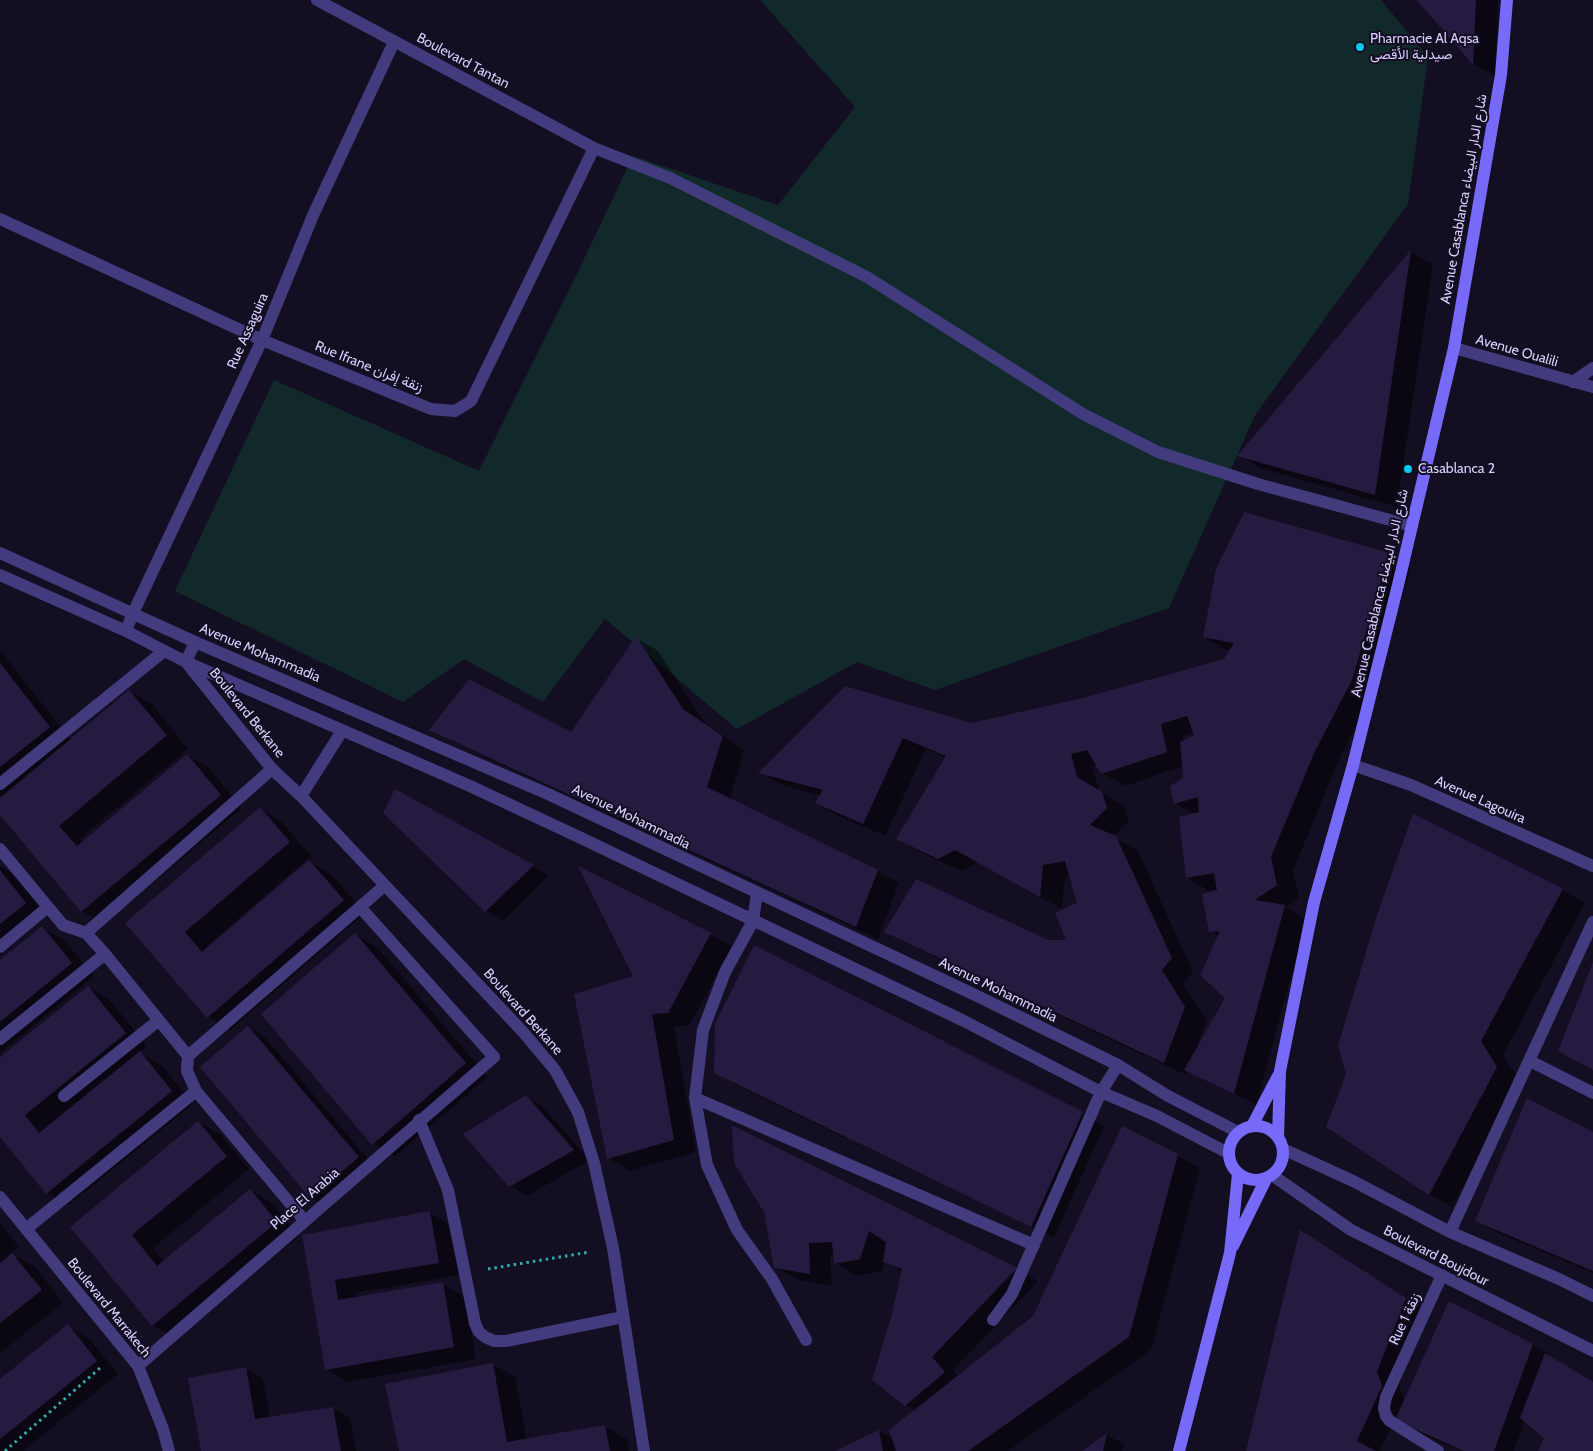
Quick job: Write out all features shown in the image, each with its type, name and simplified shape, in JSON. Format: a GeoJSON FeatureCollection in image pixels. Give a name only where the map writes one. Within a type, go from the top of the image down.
{"type":"FeatureCollection","features":[{"type":"Feature","properties":{"kind":"street","name":"Boulevard Tantan"},"geometry":{"type":"LineString","coordinates":[[317,0],[594,148],[670,178],[866,277],[1083,414],[1158,452],[1258,484],[1412,526]]}},
{"type":"Feature","properties":{"kind":"street","name":"Avenue Casablanca شارع الدار البيضاء"},"geometry":{"type":"LineString","coordinates":[[1281,1143],[1280,1071],[1314,902],[1353,765],[1454,348],[1501,75],[1507,0]]}},
{"type":"Feature","properties":{"kind":"street","name":"Rue Assaguira"},"geometry":{"type":"LineString","coordinates":[[126,631],[262,340],[314,213],[394,42]]}},
{"type":"Feature","properties":{"kind":"street","name":"Rue Ifrane زنقة إفران"},"geometry":{"type":"LineString","coordinates":[[0,219],[262,340],[431,409],[455,411],[471,401],[594,148]]}},
{"type":"Feature","properties":{"kind":"street","name":"Avenue Oualili"},"geometry":{"type":"LineString","coordinates":[[1454,348],[1518,368],[1593,387]]}},
{"type":"Feature","properties":{"kind":"street","name":"Avenue Oualili"},"geometry":{"type":"LineString","coordinates":[[1572,382],[1593,368]]}},
{"type":"Feature","properties":{"kind":"street","name":"Avenue Mohammadia"},"geometry":{"type":"LineString","coordinates":[[0,553],[195,642],[548,794],[971,992],[1118,1065],[1168,1096],[1238,1132]]}},
{"type":"Feature","properties":{"kind":"street"},"geometry":{"type":"LineString","coordinates":[[0,575],[126,631],[186,662],[470,786],[962,1020],[1101,1092],[1157,1116],[1228,1153]]}},
{"type":"Feature","properties":{"kind":"street"},"geometry":{"type":"LineString","coordinates":[[186,662],[195,642]]}},
{"type":"Feature","properties":{"kind":"street"},"geometry":{"type":"LineString","coordinates":[[0,784],[164,651]]}},
{"type":"Feature","properties":{"kind":"street","name":"Boulevard Berkane"},"geometry":{"type":"LineString","coordinates":[[186,662],[272,769],[301,796],[523,1032],[555,1070],[578,1112],[594,1163],[613,1248],[644,1451]]}},
{"type":"Feature","properties":{"kind":"street"},"geometry":{"type":"LineString","coordinates":[[301,796],[342,731]]}},
{"type":"Feature","properties":{"kind":"street","name":"Avenue Lagouira"},"geometry":{"type":"LineString","coordinates":[[1353,765],[1411,785],[1593,866]]}},
{"type":"Feature","properties":{"kind":"street"},"geometry":{"type":"LineString","coordinates":[[86,933],[272,769]]}},
{"type":"Feature","properties":{"kind":"street"},"geometry":{"type":"LineString","coordinates":[[0,849],[63,925],[86,933],[105,954],[188,1056],[187,1071],[196,1091],[304,1220]]}},
{"type":"Feature","properties":{"kind":"street"},"geometry":{"type":"LineString","coordinates":[[188,1056],[384,886]]}},
{"type":"Feature","properties":{"kind":"street"},"geometry":{"type":"LineString","coordinates":[[757,893],[753,921],[725,972],[703,1030],[695,1098],[707,1165],[737,1230],[772,1279],[806,1340]]}},
{"type":"Feature","properties":{"kind":"street"},"geometry":{"type":"LineString","coordinates":[[0,947],[48,907]]}},
{"type":"Feature","properties":{"kind":"street","name":"Place El Arabia"},"geometry":{"type":"LineString","coordinates":[[138,1366],[419,1120],[494,1057],[360,907]]}},
{"type":"Feature","properties":{"kind":"street"},"geometry":{"type":"LineString","coordinates":[[1450,1232],[1593,922]]}},
{"type":"Feature","properties":{"kind":"street"},"geometry":{"type":"LineString","coordinates":[[0,1039],[105,954]]}},
{"type":"Feature","properties":{"kind":"street"},"geometry":{"type":"LineString","coordinates":[[64,1096],[159,1020]]}},
{"type":"Feature","properties":{"kind":"street"},"geometry":{"type":"LineString","coordinates":[[1530,1061],[1593,1093]]}},
{"type":"Feature","properties":{"kind":"street"},"geometry":{"type":"LineString","coordinates":[[993,1320],[1012,1294],[1101,1092],[1118,1065]]}},
{"type":"Feature","properties":{"kind":"street","name":"Avenue Casablanca شارع الدار البيضاء"},"geometry":{"type":"LineString","coordinates":[[1252,1126],[1280,1071]]}},
{"type":"Feature","properties":{"kind":"street"},"geometry":{"type":"LineString","coordinates":[[26,1229],[196,1091]]}},
{"type":"Feature","properties":{"kind":"street"},"geometry":{"type":"LineString","coordinates":[[695,1098],[1034,1245]]}},
{"type":"Feature","properties":{"kind":"street"},"geometry":{"type":"LineString","coordinates":[[419,1120],[448,1190],[475,1323],[479,1332],[485,1337],[506,1341],[623,1317]]}},
{"type":"Feature","properties":{"kind":"street"},"geometry":{"type":"LineString","coordinates":[[1252,1126],[1268,1128],[1281,1143],[1284,1156],[1278,1170],[1269,1177],[1252,1181],[1238,1174],[1229,1161],[1228,1153],[1233,1138],[1238,1132],[1252,1126]]}},
{"type":"Feature","properties":{"kind":"street","name":"Boulevard Boujdour"},"geometry":{"type":"LineString","coordinates":[[1281,1143],[1450,1232],[1559,1279],[1593,1296]]}},
{"type":"Feature","properties":{"kind":"street"},"geometry":{"type":"LineString","coordinates":[[1179,1451],[1230,1253],[1238,1174]]}},
{"type":"Feature","properties":{"kind":"street"},"geometry":{"type":"LineString","coordinates":[[1230,1253],[1269,1177]]}},
{"type":"Feature","properties":{"kind":"street","name":"Boulevard Boujdour"},"geometry":{"type":"LineString","coordinates":[[1269,1177],[1351,1230],[1593,1351]]}},
{"type":"Feature","properties":{"kind":"street","name":"Boulevard Marrakech"},"geometry":{"type":"LineString","coordinates":[[0,1197],[138,1366],[163,1429],[169,1451]]}},
{"type":"Feature","properties":{"kind":"street","name":"Rue 1 زنقة"},"geometry":{"type":"LineString","coordinates":[[1438,1451],[1390,1421],[1386,1416],[1384,1408],[1386,1397],[1442,1276]]}},
{"type":"Feature","properties":{"kind":"path"},"geometry":{"type":"LineString","coordinates":[[465,1273],[613,1248]]}},
{"type":"Feature","properties":{"kind":"path"},"geometry":{"type":"LineString","coordinates":[[5,1451],[100,1368]]}},
{"type":"Feature","properties":{"kind":"green space"},"geometry":{"type":"Polygon","coordinates":[[[760,0],[1381,0],[1428,57],[1408,204],[1255,415],[1169,608],[935,690],[857,662],[737,729],[605,619],[543,702],[464,659],[403,702],[175,591],[274,380],[479,471],[633,156],[778,205],[855,107],[760,0]]]}},
{"type":"Feature","properties":{"kind":"building"},"geometry":{"type":"Polygon","coordinates":[[[1417,0],[1476,0],[1473,65],[1417,0]]]}},
{"type":"Feature","properties":{"kind":"building"},"geometry":{"type":"Polygon","coordinates":[[[1411,250],[1375,495],[1237,456],[1411,250]]]}},
{"type":"Feature","properties":{"kind":"building"},"geometry":{"type":"Polygon","coordinates":[[[1244,512],[1389,553],[1352,680],[1315,751],[1271,857],[1277,885],[1255,900],[1285,905],[1234,1094],[1184,1070],[1225,998],[1200,975],[1220,931],[1209,932],[1202,894],[1217,890],[1214,873],[1186,878],[1179,817],[1199,812],[1198,797],[1174,804],[1170,786],[1183,778],[1180,742],[1194,735],[1187,716],[1161,724],[1167,752],[1101,774],[1087,750],[1071,754],[1077,777],[1102,792],[1107,808],[1090,825],[1116,836],[1172,958],[1162,970],[1185,1007],[1164,1063],[884,932],[916,879],[1048,940],[1066,940],[1055,913],[1077,903],[1065,861],[1043,865],[1040,897],[955,850],[938,859],[896,839],[946,756],[903,738],[863,824],[815,803],[823,790],[758,773],[845,686],[971,723],[1083,698],[1224,659],[1234,643],[1203,637],[1216,569],[1244,512]]]}},
{"type":"Feature","properties":{"kind":"building"},"geometry":{"type":"Polygon","coordinates":[[[636,636],[683,709],[723,736],[707,787],[878,870],[856,927],[429,730],[469,679],[571,732],[636,636]]]}},
{"type":"Feature","properties":{"kind":"building"},"geometry":{"type":"Polygon","coordinates":[[[0,663],[50,727],[0,767],[0,663]]]}},
{"type":"Feature","properties":{"kind":"building"},"geometry":{"type":"Polygon","coordinates":[[[129,690],[167,735],[59,826],[77,846],[187,754],[221,795],[81,912],[0,815],[0,798],[129,690]]]}},
{"type":"Feature","properties":{"kind":"building"},"geometry":{"type":"Polygon","coordinates":[[[395,789],[534,865],[485,912],[383,813],[395,789]]]}},
{"type":"Feature","properties":{"kind":"building"},"geometry":{"type":"Polygon","coordinates":[[[260,807],[290,842],[185,932],[202,952],[309,860],[344,900],[207,1018],[125,923],[260,807]]]}},
{"type":"Feature","properties":{"kind":"building"},"geometry":{"type":"Polygon","coordinates":[[[1413,814],[1563,889],[1481,1041],[1497,1067],[1429,1195],[1326,1127],[1346,1074],[1338,1046],[1377,915],[1413,814]]]}},
{"type":"Feature","properties":{"kind":"building"},"geometry":{"type":"Polygon","coordinates":[[[578,866],[711,933],[668,1013],[652,1014],[674,1140],[607,1159],[574,994],[633,976],[578,866]]]}},
{"type":"Feature","properties":{"kind":"building"},"geometry":{"type":"Polygon","coordinates":[[[0,870],[26,903],[0,924],[0,870]]]}},
{"type":"Feature","properties":{"kind":"building"},"geometry":{"type":"Polygon","coordinates":[[[42,926],[72,963],[0,1022],[0,960],[42,926]]]}},
{"type":"Feature","properties":{"kind":"building"},"geometry":{"type":"Polygon","coordinates":[[[355,933],[466,1063],[372,1145],[261,1014],[355,933]]]}},
{"type":"Feature","properties":{"kind":"building"},"geometry":{"type":"Polygon","coordinates":[[[754,945],[1083,1112],[1031,1227],[714,1073],[715,1024],[754,945]]]}},
{"type":"Feature","properties":{"kind":"building"},"geometry":{"type":"Polygon","coordinates":[[[1593,962],[1593,1070],[1558,1051],[1593,962]]]}},
{"type":"Feature","properties":{"kind":"building"},"geometry":{"type":"Polygon","coordinates":[[[88,986],[126,1033],[25,1115],[39,1133],[140,1051],[172,1091],[46,1194],[0,1137],[0,1057],[88,986]]]}},
{"type":"Feature","properties":{"kind":"building"},"geometry":{"type":"Polygon","coordinates":[[[248,1026],[359,1157],[310,1198],[200,1067],[248,1026]]]}},
{"type":"Feature","properties":{"kind":"building"},"geometry":{"type":"Polygon","coordinates":[[[526,1095],[574,1150],[509,1187],[463,1134],[526,1095]]]}},
{"type":"Feature","properties":{"kind":"building"},"geometry":{"type":"Polygon","coordinates":[[[1527,1098],[1593,1132],[1593,1271],[1475,1221],[1527,1098]]]}},
{"type":"Feature","properties":{"kind":"building"},"geometry":{"type":"Polygon","coordinates":[[[198,1121],[227,1156],[132,1235],[157,1266],[250,1189],[277,1222],[152,1326],[70,1227],[198,1121]]]}},
{"type":"Feature","properties":{"kind":"building"},"geometry":{"type":"Polygon","coordinates":[[[732,1125],[1017,1268],[932,1357],[945,1372],[905,1406],[872,1380],[892,1314],[902,1269],[883,1262],[886,1242],[869,1231],[860,1259],[834,1264],[832,1242],[809,1243],[810,1274],[774,1268],[764,1212],[734,1163],[732,1125]]]}},
{"type":"Feature","properties":{"kind":"building"},"geometry":{"type":"Polygon","coordinates":[[[1122,1126],[1178,1154],[1129,1337],[968,1451],[896,1451],[889,1430],[1033,1316],[1122,1126]]]}},
{"type":"Feature","properties":{"kind":"building"},"geometry":{"type":"Polygon","coordinates":[[[430,1211],[439,1263],[335,1280],[338,1300],[443,1282],[454,1347],[325,1370],[302,1235],[430,1211]]]}},
{"type":"Feature","properties":{"kind":"building"},"geometry":{"type":"Polygon","coordinates":[[[1300,1230],[1406,1298],[1377,1372],[1382,1386],[1357,1441],[1376,1451],[1246,1451],[1300,1230]]]}},
{"type":"Feature","properties":{"kind":"building"},"geometry":{"type":"Polygon","coordinates":[[[12,1253],[42,1290],[0,1323],[0,1263],[12,1253]]]}},
{"type":"Feature","properties":{"kind":"building"},"geometry":{"type":"Polygon","coordinates":[[[1449,1301],[1533,1344],[1494,1451],[1464,1451],[1395,1420],[1449,1301]]]}},
{"type":"Feature","properties":{"kind":"building"},"geometry":{"type":"Polygon","coordinates":[[[68,1324],[97,1361],[0,1439],[0,1379],[68,1324]]]}},
{"type":"Feature","properties":{"kind":"building"},"geometry":{"type":"Polygon","coordinates":[[[1545,1353],[1593,1382],[1593,1451],[1538,1451],[1544,1438],[1520,1418],[1545,1353]]]}},
{"type":"Feature","properties":{"kind":"building"},"geometry":{"type":"Polygon","coordinates":[[[493,1363],[507,1442],[605,1425],[610,1451],[399,1451],[385,1384],[493,1363]]]}},
{"type":"Feature","properties":{"kind":"building"},"geometry":{"type":"Polygon","coordinates":[[[246,1367],[255,1419],[333,1407],[341,1451],[201,1451],[188,1378],[246,1367]]]}},
{"type":"Feature","properties":{"kind":"building"},"geometry":{"type":"Polygon","coordinates":[[[879,1430],[883,1451],[835,1451],[879,1430]]]}},
{"type":"Feature","properties":{"kind":"building"},"geometry":{"type":"Polygon","coordinates":[[[1107,1433],[1103,1451],[1082,1451],[1107,1433]]]}},
{"type":"Feature","properties":{"kind":"place","name":"Pharmacie Al Aqsa صيدلية الأقصى"},"geometry":{"type":"Point","coordinates":[1360,47]}},
{"type":"Feature","properties":{"kind":"place","name":"Casablanca 2"},"geometry":{"type":"Point","coordinates":[1408,469]}}]}
